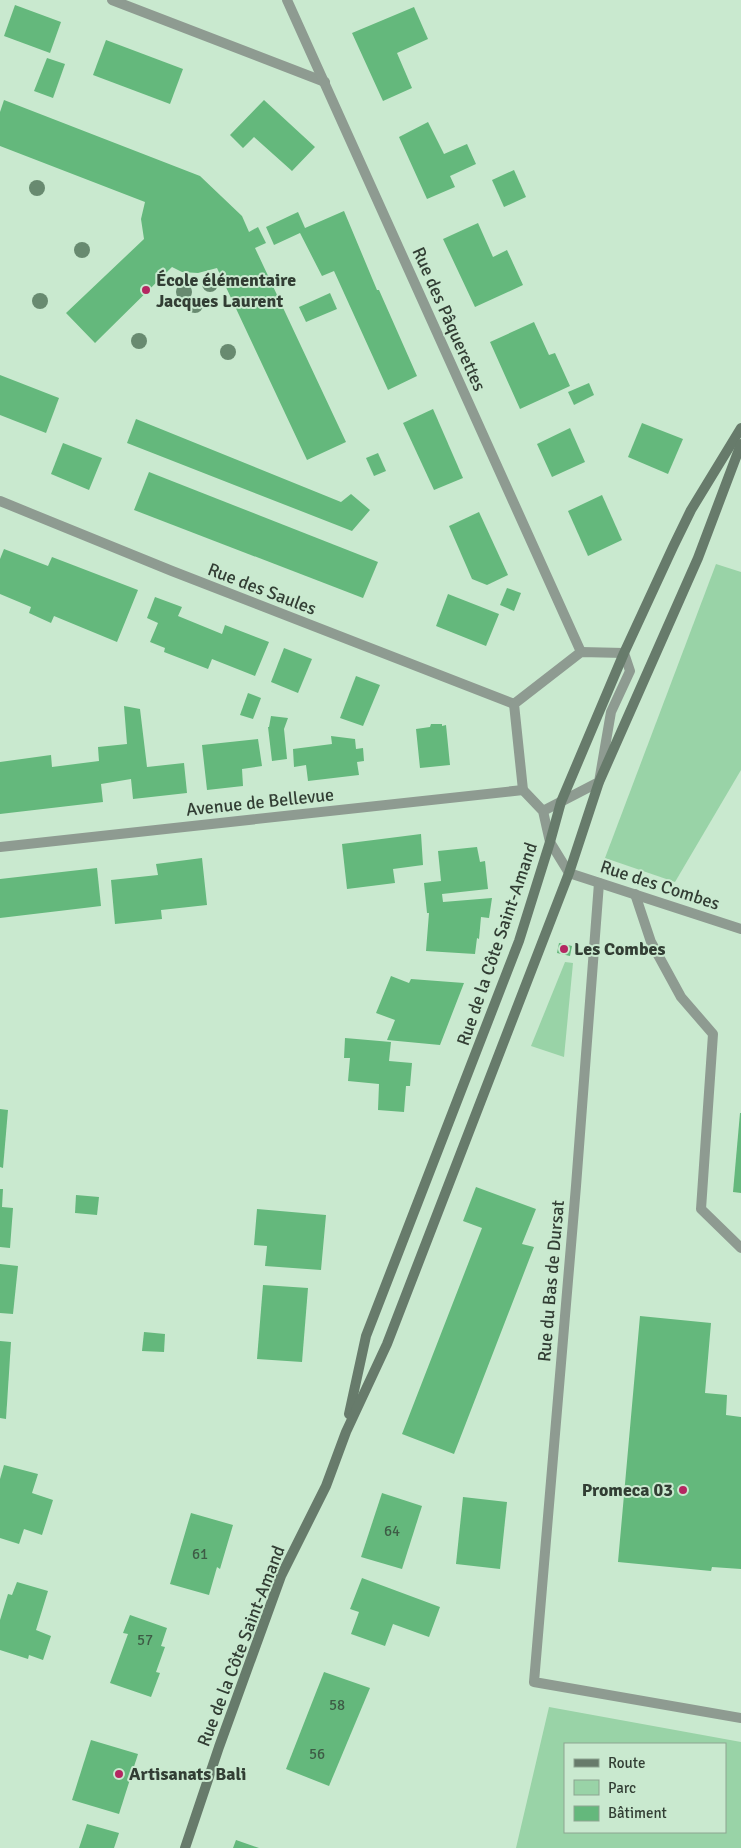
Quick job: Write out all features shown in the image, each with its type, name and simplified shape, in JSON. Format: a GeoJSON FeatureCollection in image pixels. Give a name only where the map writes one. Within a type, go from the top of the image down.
{"type":"FeatureCollection","features":[{"type":"Feature","properties":{"kind":"main road","name":"Rue de la Côte Saint-Amand"},"geometry":{"type":"LineString","coordinates":[[346,1432],[366,1336],[519,941],[550,842],[560,802],[624,652],[691,510],[741,428]]}},
{"type":"Feature","properties":{"kind":"main road","name":"Rue de la Côte Saint-Amand"},"geometry":{"type":"LineString","coordinates":[[185,1848],[281,1576],[326,1486],[346,1432],[387,1344],[569,873],[599,782],[698,558],[741,444]]}},
{"type":"Feature","properties":{"kind":"street"},"geometry":{"type":"LineString","coordinates":[[112,0],[325,82]]}},
{"type":"Feature","properties":{"kind":"street","name":"Rue des Pâquerettes"},"geometry":{"type":"LineString","coordinates":[[287,0],[582,652]]}},
{"type":"Feature","properties":{"kind":"street","name":"Rue des Saules"},"geometry":{"type":"LineString","coordinates":[[0,501],[172,571],[514,704]]}},
{"type":"Feature","properties":{"kind":"street"},"geometry":{"type":"LineString","coordinates":[[543,810],[599,782],[611,712],[630,671],[624,652],[582,652],[514,704],[523,790],[543,810],[550,842],[569,873]]}},
{"type":"Feature","properties":{"kind":"street","name":"Avenue de Bellevue"},"geometry":{"type":"LineString","coordinates":[[0,847],[523,790]]}},
{"type":"Feature","properties":{"kind":"street","name":"Rue des Combes"},"geometry":{"type":"LineString","coordinates":[[569,873],[741,929]]}},
{"type":"Feature","properties":{"kind":"street","name":"Rue du Bas de Dursat"},"geometry":{"type":"LineString","coordinates":[[599,883],[576,1186],[534,1682],[741,1718]]}},
{"type":"Feature","properties":{"kind":"street"},"geometry":{"type":"LineString","coordinates":[[635,894],[651,942],[681,997],[714,1034],[701,1209],[741,1248]]}},
{"type":"Feature","properties":{"kind":"green space"},"geometry":{"type":"Polygon","coordinates":[[[716,564],[741,572],[741,770],[675,882],[605,858],[716,564]]]}},
{"type":"Feature","properties":{"kind":"green space"},"geometry":{"type":"Polygon","coordinates":[[[565,962],[573,963],[564,1057],[531,1046],[565,962]]]}},
{"type":"Feature","properties":{"kind":"green space"},"geometry":{"type":"Polygon","coordinates":[[[549,1707],[741,1742],[741,1848],[516,1848],[549,1707]]]}},
{"type":"Feature","properties":{"kind":"building"},"geometry":{"type":"Polygon","coordinates":[[[15,5],[61,22],[50,53],[4,36],[15,5]]]}},
{"type":"Feature","properties":{"kind":"building"},"geometry":{"type":"Polygon","coordinates":[[[414,7],[428,39],[397,53],[412,88],[383,101],[352,33],[414,7]]]}},
{"type":"Feature","properties":{"kind":"building"},"geometry":{"type":"Polygon","coordinates":[[[106,40],[183,69],[170,104],[93,75],[106,40]]]}},
{"type":"Feature","properties":{"kind":"building"},"geometry":{"type":"Polygon","coordinates":[[[47,58],[65,64],[53,98],[34,91],[47,58]]]}},
{"type":"Feature","properties":{"kind":"building"},"geometry":{"type":"Polygon","coordinates":[[[4,100],[200,176],[242,216],[249,232],[258,227],[266,243],[255,248],[346,442],[307,460],[217,268],[198,273],[182,272],[172,267],[95,343],[66,313],[144,239],[141,219],[145,202],[0,146],[0,112],[4,100]]]}},
{"type":"Feature","properties":{"kind":"building"},"geometry":{"type":"Polygon","coordinates":[[[264,100],[315,147],[292,171],[254,137],[243,148],[230,135],[264,100]]]}},
{"type":"Feature","properties":{"kind":"building"},"geometry":{"type":"Polygon","coordinates":[[[428,122],[444,154],[467,144],[476,164],[450,176],[455,187],[427,199],[399,137],[428,122]]]}},
{"type":"Feature","properties":{"kind":"building"},"geometry":{"type":"Polygon","coordinates":[[[514,170],[526,197],[504,207],[492,180],[514,170]]]}},
{"type":"Feature","properties":{"kind":"building"},"geometry":{"type":"Polygon","coordinates":[[[344,211],[377,290],[379,290],[417,376],[388,390],[334,271],[322,276],[300,233],[274,245],[266,227],[298,212],[305,228],[344,211]]]}},
{"type":"Feature","properties":{"kind":"building"},"geometry":{"type":"Polygon","coordinates":[[[478,223],[493,257],[507,250],[523,285],[475,307],[443,239],[478,223]]]}},
{"type":"Feature","properties":{"kind":"building"},"geometry":{"type":"Polygon","coordinates":[[[330,293],[337,309],[306,322],[299,307],[330,293]]]}},
{"type":"Feature","properties":{"kind":"building"},"geometry":{"type":"Polygon","coordinates":[[[534,322],[549,355],[555,353],[570,386],[520,409],[490,342],[534,322]]]}},
{"type":"Feature","properties":{"kind":"building"},"geometry":{"type":"Polygon","coordinates":[[[0,375],[59,398],[46,433],[0,415],[0,375]]]}},
{"type":"Feature","properties":{"kind":"building"},"geometry":{"type":"Polygon","coordinates":[[[589,383],[594,395],[574,405],[568,392],[589,383]]]}},
{"type":"Feature","properties":{"kind":"building"},"geometry":{"type":"Polygon","coordinates":[[[433,409],[463,478],[434,490],[403,423],[433,409]]]}},
{"type":"Feature","properties":{"kind":"building"},"geometry":{"type":"Polygon","coordinates":[[[136,419],[341,502],[351,494],[370,510],[352,531],[127,443],[136,419]]]}},
{"type":"Feature","properties":{"kind":"building"},"geometry":{"type":"Polygon","coordinates":[[[642,423],[683,439],[668,474],[628,457],[642,423]]]}},
{"type":"Feature","properties":{"kind":"building"},"geometry":{"type":"Polygon","coordinates":[[[570,428],[585,462],[552,477],[537,444],[570,428]]]}},
{"type":"Feature","properties":{"kind":"building"},"geometry":{"type":"Polygon","coordinates":[[[63,443],[102,458],[89,490],[51,474],[63,443]]]}},
{"type":"Feature","properties":{"kind":"building"},"geometry":{"type":"Polygon","coordinates":[[[378,453],[386,471],[374,476],[366,458],[378,453]]]}},
{"type":"Feature","properties":{"kind":"building"},"geometry":{"type":"Polygon","coordinates":[[[149,472],[378,562],[363,598],[134,510],[149,472]]]}},
{"type":"Feature","properties":{"kind":"building"},"geometry":{"type":"Polygon","coordinates":[[[602,495],[622,540],[588,556],[568,511],[602,495]]]}},
{"type":"Feature","properties":{"kind":"building"},"geometry":{"type":"Polygon","coordinates":[[[479,512],[508,575],[487,585],[472,579],[449,526],[479,512]]]}},
{"type":"Feature","properties":{"kind":"building"},"geometry":{"type":"Polygon","coordinates":[[[4,549],[48,566],[52,557],[138,590],[117,642],[54,616],[51,623],[29,613],[31,607],[0,594],[0,559],[4,549]]]}},
{"type":"Feature","properties":{"kind":"building"},"geometry":{"type":"Polygon","coordinates":[[[507,588],[521,593],[514,611],[500,605],[507,588]]]}},
{"type":"Feature","properties":{"kind":"building"},"geometry":{"type":"Polygon","coordinates":[[[448,594],[499,614],[486,646],[436,626],[448,594]]]}},
{"type":"Feature","properties":{"kind":"building"},"geometry":{"type":"Polygon","coordinates":[[[155,597],[182,607],[178,616],[222,634],[225,625],[269,642],[255,676],[212,659],[208,669],[164,652],[165,648],[150,642],[158,623],[147,618],[155,597]]]}},
{"type":"Feature","properties":{"kind":"building"},"geometry":{"type":"Polygon","coordinates":[[[284,648],[312,659],[298,693],[271,682],[284,648]]]}},
{"type":"Feature","properties":{"kind":"building"},"geometry":{"type":"Polygon","coordinates":[[[356,676],[380,685],[363,726],[340,718],[356,676]]]}},
{"type":"Feature","properties":{"kind":"building"},"geometry":{"type":"Polygon","coordinates":[[[248,693],[261,698],[253,719],[240,715],[248,693]]]}},
{"type":"Feature","properties":{"kind":"building"},"geometry":{"type":"Polygon","coordinates":[[[124,706],[140,709],[147,767],[184,763],[187,793],[133,799],[131,779],[101,784],[103,802],[0,814],[0,762],[51,755],[52,767],[99,761],[98,747],[127,744],[124,706]]]}},
{"type":"Feature","properties":{"kind":"building"},"geometry":{"type":"Polygon","coordinates":[[[271,716],[288,718],[284,729],[287,759],[272,761],[268,727],[271,716]]]}},
{"type":"Feature","properties":{"kind":"building"},"geometry":{"type":"Polygon","coordinates":[[[431,724],[446,725],[450,765],[420,768],[416,729],[430,727],[431,724]]]}},
{"type":"Feature","properties":{"kind":"building"},"geometry":{"type":"Polygon","coordinates":[[[331,736],[355,739],[356,749],[363,748],[364,761],[357,762],[359,775],[308,781],[306,765],[294,767],[293,749],[332,744],[331,736]]]}},
{"type":"Feature","properties":{"kind":"building"},"geometry":{"type":"Polygon","coordinates":[[[258,739],[262,766],[242,769],[243,786],[207,790],[202,745],[258,739]]]}},
{"type":"Feature","properties":{"kind":"building"},"geometry":{"type":"Polygon","coordinates":[[[421,834],[423,865],[393,869],[395,883],[347,889],[342,844],[421,834]]]}},
{"type":"Feature","properties":{"kind":"building"},"geometry":{"type":"Polygon","coordinates":[[[477,847],[480,862],[485,861],[488,889],[442,894],[443,902],[492,898],[489,918],[481,917],[479,939],[477,938],[475,954],[426,951],[429,913],[427,913],[424,883],[441,881],[438,851],[477,847]]]}},
{"type":"Feature","properties":{"kind":"building"},"geometry":{"type":"Polygon","coordinates":[[[202,858],[207,905],[161,910],[162,919],[115,924],[111,880],[158,875],[156,864],[202,858]]]}},
{"type":"Feature","properties":{"kind":"building"},"geometry":{"type":"Polygon","coordinates":[[[97,868],[101,906],[0,918],[0,879],[97,868]]]}},
{"type":"Feature","properties":{"kind":"building","name":"Les Combes"},"geometry":{"type":"Polygon","coordinates":[[[559,943],[572,946],[570,956],[557,953],[559,943]]]}},
{"type":"Feature","properties":{"kind":"building"},"geometry":{"type":"Polygon","coordinates":[[[391,976],[409,983],[411,979],[464,983],[440,1045],[387,1040],[395,1020],[376,1013],[391,976]]]}},
{"type":"Feature","properties":{"kind":"building"},"geometry":{"type":"Polygon","coordinates":[[[345,1038],[391,1042],[389,1061],[412,1063],[410,1086],[406,1086],[404,1112],[378,1110],[379,1084],[348,1081],[350,1058],[344,1058],[345,1038]]]}},
{"type":"Feature","properties":{"kind":"building"},"geometry":{"type":"Polygon","coordinates":[[[0,1109],[8,1110],[3,1168],[0,1167],[0,1109]]]}},
{"type":"Feature","properties":{"kind":"building"},"geometry":{"type":"Polygon","coordinates":[[[741,1113],[741,1193],[733,1192],[741,1113]]]}},
{"type":"Feature","properties":{"kind":"building"},"geometry":{"type":"Polygon","coordinates":[[[476,1187],[536,1209],[522,1244],[534,1247],[454,1454],[402,1434],[482,1228],[463,1221],[476,1187]]]}},
{"type":"Feature","properties":{"kind":"building"},"geometry":{"type":"Polygon","coordinates":[[[0,1189],[3,1189],[2,1207],[13,1208],[10,1248],[0,1247],[0,1189]]]}},
{"type":"Feature","properties":{"kind":"building"},"geometry":{"type":"Polygon","coordinates":[[[76,1195],[99,1197],[97,1215],[75,1213],[76,1195]]]}},
{"type":"Feature","properties":{"kind":"building"},"geometry":{"type":"Polygon","coordinates":[[[257,1209],[326,1215],[321,1270],[265,1266],[267,1246],[254,1245],[257,1209]]]}},
{"type":"Feature","properties":{"kind":"building"},"geometry":{"type":"Polygon","coordinates":[[[0,1264],[18,1266],[13,1314],[0,1313],[0,1264]]]}},
{"type":"Feature","properties":{"kind":"building"},"geometry":{"type":"Polygon","coordinates":[[[263,1285],[308,1288],[302,1362],[257,1359],[263,1285]]]}},
{"type":"Feature","properties":{"kind":"building","name":"Promeca 03"},"geometry":{"type":"Polygon","coordinates":[[[640,1316],[711,1323],[705,1393],[727,1395],[726,1415],[741,1417],[741,1569],[712,1567],[711,1571],[618,1562],[640,1316]]]}},
{"type":"Feature","properties":{"kind":"building"},"geometry":{"type":"Polygon","coordinates":[[[144,1332],[165,1334],[164,1352],[142,1351],[144,1332]]]}},
{"type":"Feature","properties":{"kind":"building"},"geometry":{"type":"Polygon","coordinates":[[[0,1341],[11,1342],[6,1419],[0,1418],[0,1341]]]}},
{"type":"Feature","properties":{"kind":"building"},"geometry":{"type":"Polygon","coordinates":[[[4,1465],[38,1474],[32,1493],[53,1500],[42,1535],[24,1529],[19,1544],[0,1538],[0,1479],[4,1465]]]}},
{"type":"Feature","properties":{"kind":"building"},"geometry":{"type":"Polygon","coordinates":[[[382,1493],[422,1506],[402,1569],[361,1557],[382,1493]]]}},
{"type":"Feature","properties":{"kind":"building"},"geometry":{"type":"Polygon","coordinates":[[[463,1497],[507,1502],[500,1569],[456,1564],[463,1497]]]}},
{"type":"Feature","properties":{"kind":"building"},"geometry":{"type":"Polygon","coordinates":[[[191,1513],[233,1525],[220,1569],[217,1567],[209,1595],[170,1584],[191,1513]]]}},
{"type":"Feature","properties":{"kind":"building"},"geometry":{"type":"Polygon","coordinates":[[[362,1578],[440,1607],[429,1637],[393,1624],[385,1646],[351,1634],[359,1612],[350,1609],[362,1578]]]}},
{"type":"Feature","properties":{"kind":"building"},"geometry":{"type":"Polygon","coordinates":[[[17,1582],[48,1591],[36,1630],[51,1636],[43,1660],[29,1655],[28,1659],[0,1650],[0,1620],[8,1594],[12,1595],[17,1582]]]}},
{"type":"Feature","properties":{"kind":"building"},"geometry":{"type":"Polygon","coordinates":[[[130,1615],[167,1628],[161,1646],[165,1647],[156,1672],[160,1673],[151,1697],[110,1683],[128,1634],[123,1633],[130,1615]]]}},
{"type":"Feature","properties":{"kind":"building"},"geometry":{"type":"Polygon","coordinates":[[[324,1672],[370,1688],[329,1786],[286,1769],[324,1672]]]}},
{"type":"Feature","properties":{"kind":"building"},"geometry":{"type":"Polygon","coordinates":[[[91,1740],[138,1754],[119,1814],[72,1800],[91,1740]]]}},
{"type":"Feature","properties":{"kind":"building"},"geometry":{"type":"Polygon","coordinates":[[[87,1824],[119,1833],[114,1848],[79,1848],[87,1824]]]}},
{"type":"Feature","properties":{"kind":"building"},"geometry":{"type":"Polygon","coordinates":[[[236,1840],[259,1848],[233,1848],[236,1840]]]}},
{"type":"Feature","properties":{"kind":"place","name":"École élémentaire Jacques Laurent"},"geometry":{"type":"Point","coordinates":[146,290]}},
{"type":"Feature","properties":{"kind":"place","name":"Les Combes"},"geometry":{"type":"Point","coordinates":[564,949]}},
{"type":"Feature","properties":{"kind":"place","name":"Promeca 03"},"geometry":{"type":"Point","coordinates":[683,1490]}},
{"type":"Feature","properties":{"kind":"place","name":"Artisanats Bali"},"geometry":{"type":"Point","coordinates":[119,1774]}}]}
